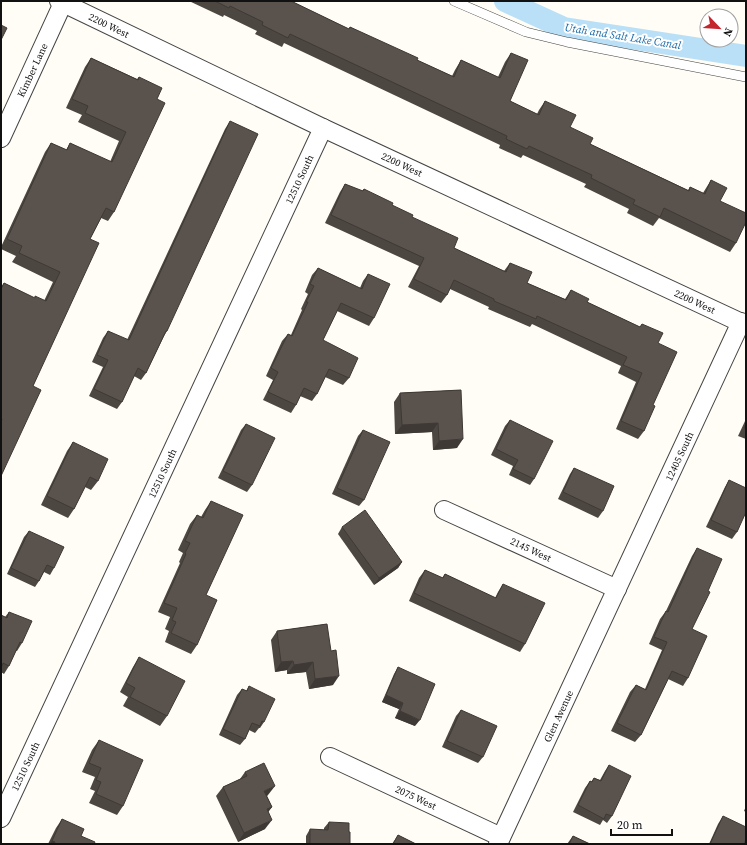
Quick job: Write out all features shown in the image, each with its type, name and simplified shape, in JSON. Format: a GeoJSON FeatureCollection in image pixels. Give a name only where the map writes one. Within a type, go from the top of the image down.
{"type":"FeatureCollection","features":[{"type":"Feature","properties":{"kind":"street","name":"2200 West"},"geometry":{"type":"LineString","coordinates":[[61,2],[323,128],[743,324]]}},
{"type":"Feature","properties":{"kind":"street","name":"Kimber Lane"},"geometry":{"type":"LineString","coordinates":[[1,138],[61,2]]}},
{"type":"Feature","properties":{"kind":"street","name":"12510 South"},"geometry":{"type":"LineString","coordinates":[[1,818],[323,128]]}},
{"type":"Feature","properties":{"kind":"street","name":"12405 South"},"geometry":{"type":"LineString","coordinates":[[617,589],[743,324]]}},
{"type":"Feature","properties":{"kind":"street","name":"2145 West"},"geometry":{"type":"LineString","coordinates":[[444,510],[617,589]]}},
{"type":"Feature","properties":{"kind":"street","name":"Glen Avenue"},"geometry":{"type":"LineString","coordinates":[[500,841],[617,589]]}},
{"type":"Feature","properties":{"kind":"street","name":"2075 West"},"geometry":{"type":"LineString","coordinates":[[330,757],[500,841]]}},
{"type":"Feature","properties":{"kind":"lane"},"geometry":{"type":"LineString","coordinates":[[454,1],[526,32],[567,42],[746,78]]}},
{"type":"Feature","properties":{"kind":"building"},"geometry":{"type":"Polygon","coordinates":[[[215,1],[291,1],[349,29],[350,27],[418,58],[417,60],[454,77],[461,60],[500,78],[511,53],[528,60],[510,101],[539,115],[545,101],[576,115],[570,127],[593,138],[590,144],[689,191],[690,187],[705,194],[711,180],[727,188],[720,201],[746,213],[746,222],[736,243],[664,208],[660,217],[633,204],[635,200],[591,178],[592,175],[529,146],[527,149],[506,139],[507,136],[290,34],[288,38],[262,25],[263,22],[230,6],[229,8],[215,1]]]}},
{"type":"Feature","properties":{"kind":"building"},"geometry":{"type":"Polygon","coordinates":[[[1,25],[7,28],[1,40],[1,25]]]}},
{"type":"Feature","properties":{"kind":"building"},"geometry":{"type":"Polygon","coordinates":[[[91,58],[138,80],[139,77],[162,88],[157,99],[165,103],[114,212],[106,208],[90,239],[99,243],[33,386],[41,390],[1,476],[1,289],[4,283],[35,298],[35,296],[46,301],[60,272],[19,253],[22,246],[7,239],[51,143],[67,150],[70,143],[112,162],[126,132],[85,113],[88,106],[72,99],[91,58]]]}},
{"type":"Feature","properties":{"kind":"building"},"geometry":{"type":"Polygon","coordinates":[[[230,121],[258,134],[146,373],[138,368],[122,402],[94,389],[108,360],[97,355],[108,331],[129,340],[230,121]]]}},
{"type":"Feature","properties":{"kind":"building"},"geometry":{"type":"Polygon","coordinates":[[[345,184],[363,191],[364,189],[393,203],[392,205],[413,215],[412,217],[458,238],[454,248],[506,272],[510,263],[532,272],[527,283],[566,300],[571,290],[589,299],[587,302],[640,327],[642,324],[663,333],[658,343],[677,352],[653,405],[655,406],[644,431],[621,421],[642,373],[623,365],[627,357],[537,316],[536,319],[494,301],[494,299],[454,280],[447,295],[414,279],[424,258],[331,215],[345,184]]]}},
{"type":"Feature","properties":{"kind":"building"},"geometry":{"type":"Polygon","coordinates":[[[318,268],[362,289],[368,274],[390,284],[374,318],[341,303],[323,340],[358,358],[349,378],[329,369],[317,394],[304,388],[296,405],[268,392],[278,372],[271,368],[288,334],[292,336],[308,302],[306,302],[314,286],[310,284],[318,268]]]}},
{"type":"Feature","properties":{"kind":"building"},"geometry":{"type":"Polygon","coordinates":[[[461,390],[463,439],[439,441],[438,423],[402,425],[400,393],[461,390]]]}},
{"type":"Feature","properties":{"kind":"building"},"geometry":{"type":"Polygon","coordinates":[[[510,420],[553,441],[534,479],[513,469],[518,460],[496,449],[510,420]]]}},
{"type":"Feature","properties":{"kind":"building"},"geometry":{"type":"Polygon","coordinates":[[[246,424],[275,438],[252,485],[223,471],[246,424]]]}},
{"type":"Feature","properties":{"kind":"building"},"geometry":{"type":"Polygon","coordinates":[[[363,430],[390,442],[364,500],[337,488],[363,430]]]}},
{"type":"Feature","properties":{"kind":"building"},"geometry":{"type":"Polygon","coordinates":[[[73,442],[108,459],[98,481],[90,477],[74,509],[47,496],[73,442]]]}},
{"type":"Feature","properties":{"kind":"building"},"geometry":{"type":"Polygon","coordinates":[[[574,468],[614,486],[603,511],[563,492],[574,468]]]}},
{"type":"Feature","properties":{"kind":"building"},"geometry":{"type":"Polygon","coordinates":[[[729,480],[746,488],[746,512],[737,532],[711,520],[729,480]]]}},
{"type":"Feature","properties":{"kind":"building"},"geometry":{"type":"Polygon","coordinates":[[[211,501],[243,515],[206,595],[217,600],[197,645],[171,633],[176,622],[172,620],[177,608],[164,603],[190,543],[185,541],[197,515],[203,518],[211,501]]]}},
{"type":"Feature","properties":{"kind":"building"},"geometry":{"type":"Polygon","coordinates":[[[365,510],[402,562],[379,578],[342,527],[365,510]]]}},
{"type":"Feature","properties":{"kind":"building"},"geometry":{"type":"Polygon","coordinates":[[[29,531],[64,547],[54,568],[47,565],[39,581],[11,568],[29,531]]]}},
{"type":"Feature","properties":{"kind":"building"},"geometry":{"type":"Polygon","coordinates":[[[697,548],[722,559],[708,591],[710,592],[692,629],[707,636],[688,678],[672,671],[641,735],[617,723],[636,685],[646,690],[667,642],[654,637],[666,611],[668,612],[697,548]]]}},
{"type":"Feature","properties":{"kind":"building"},"geometry":{"type":"Polygon","coordinates":[[[425,570],[443,578],[445,574],[496,598],[503,584],[545,603],[525,644],[414,593],[425,570]]]}},
{"type":"Feature","properties":{"kind":"building"},"geometry":{"type":"Polygon","coordinates":[[[9,612],[32,621],[9,666],[3,663],[1,668],[1,615],[7,618],[9,612]]]}},
{"type":"Feature","properties":{"kind":"building"},"geometry":{"type":"Polygon","coordinates":[[[327,624],[331,651],[336,650],[339,676],[315,679],[313,662],[294,665],[293,661],[281,662],[277,631],[327,624]]]}},
{"type":"Feature","properties":{"kind":"building"},"geometry":{"type":"Polygon","coordinates":[[[139,657],[185,681],[167,716],[130,697],[135,688],[126,683],[139,657]]]}},
{"type":"Feature","properties":{"kind":"building"},"geometry":{"type":"Polygon","coordinates":[[[398,667],[435,684],[420,720],[400,711],[403,703],[386,695],[398,667]]]}},
{"type":"Feature","properties":{"kind":"building"},"geometry":{"type":"Polygon","coordinates":[[[249,686],[275,699],[264,722],[262,721],[260,726],[252,723],[245,739],[223,729],[242,689],[247,691],[249,686]]]}},
{"type":"Feature","properties":{"kind":"building"},"geometry":{"type":"Polygon","coordinates":[[[461,710],[497,726],[483,757],[447,741],[461,710]]]}},
{"type":"Feature","properties":{"kind":"building"},"geometry":{"type":"Polygon","coordinates":[[[99,740],[143,760],[123,806],[96,794],[101,782],[96,780],[101,768],[89,763],[99,740]]]}},
{"type":"Feature","properties":{"kind":"building"},"geometry":{"type":"Polygon","coordinates":[[[264,763],[275,786],[264,791],[272,807],[267,809],[272,820],[244,833],[223,787],[247,776],[245,772],[264,763]]]}},
{"type":"Feature","properties":{"kind":"building"},"geometry":{"type":"Polygon","coordinates":[[[609,765],[631,776],[612,816],[606,814],[604,819],[578,805],[590,781],[592,782],[594,778],[601,781],[609,765]]]}},
{"type":"Feature","properties":{"kind":"building"},"geometry":{"type":"Polygon","coordinates":[[[723,816],[746,827],[746,839],[744,844],[710,844],[723,816]]]}},
{"type":"Feature","properties":{"kind":"building"},"geometry":{"type":"Polygon","coordinates":[[[62,819],[84,829],[81,836],[95,842],[94,844],[54,844],[55,842],[52,841],[62,819]]]}},
{"type":"Feature","properties":{"kind":"building"},"geometry":{"type":"Polygon","coordinates":[[[329,822],[349,823],[350,844],[310,844],[310,829],[328,830],[329,822]]]}},
{"type":"Feature","properties":{"kind":"building"},"geometry":{"type":"Polygon","coordinates":[[[398,835],[416,844],[393,844],[398,835]]]}},
{"type":"Feature","properties":{"kind":"building"},"geometry":{"type":"Polygon","coordinates":[[[573,836],[590,844],[569,844],[573,836]]]}},
{"type":"Feature","properties":{"kind":"waterway","name":"Utah and Salt Lake Canal"},"geometry":{"type":"LineString","coordinates":[[505,1],[564,28],[746,56]]}}]}
